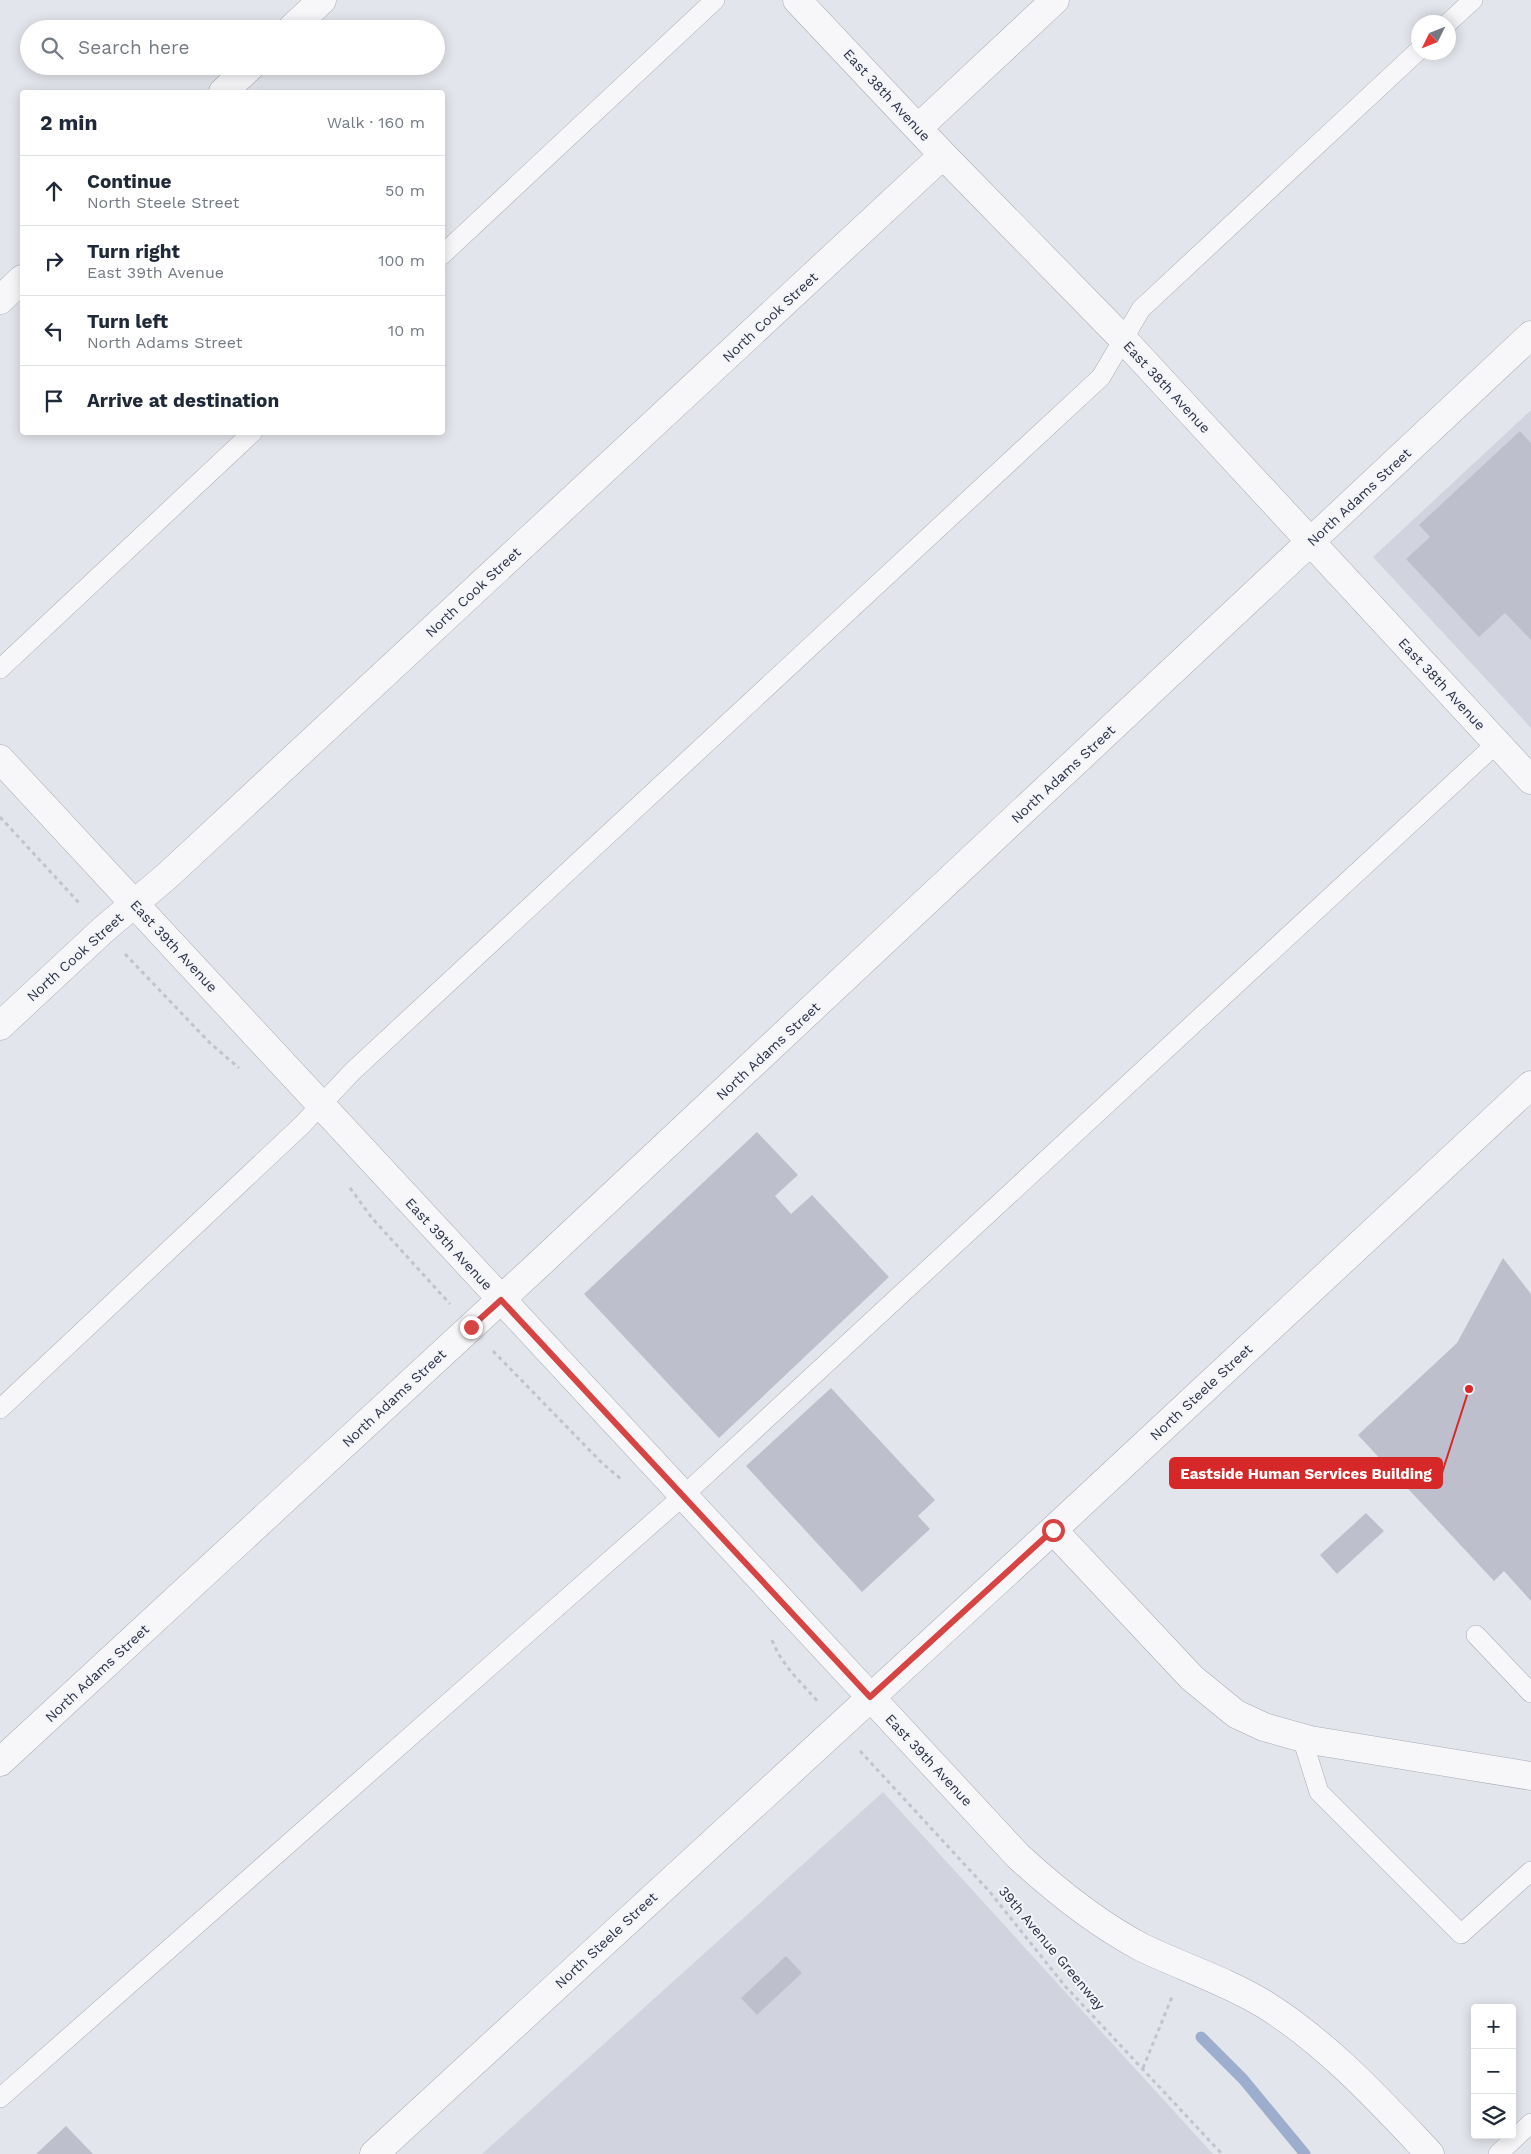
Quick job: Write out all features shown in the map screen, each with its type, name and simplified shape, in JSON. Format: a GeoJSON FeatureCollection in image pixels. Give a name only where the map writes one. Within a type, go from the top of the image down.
{"type":"FeatureCollection","features":[{"type":"Feature","properties":{"kind":"street"},"geometry":{"type":"LineString","coordinates":[[301,20],[322,0]]}},
{"type":"Feature","properties":{"kind":"street","name":"East 38th Avenue"},"geometry":{"type":"LineString","coordinates":[[797,0],[943,156],[1124,340],[1531,780]]}},
{"type":"Feature","properties":{"kind":"street"},"geometry":{"type":"LineString","coordinates":[[918,128],[1055,0]]}},
{"type":"Feature","properties":{"kind":"street"},"geometry":{"type":"LineString","coordinates":[[225,90],[241,75]]}},
{"type":"Feature","properties":{"kind":"street","name":"North Cook Street"},"geometry":{"type":"LineString","coordinates":[[0,1026],[943,156]]}},
{"type":"Feature","properties":{"kind":"street"},"geometry":{"type":"LineString","coordinates":[[0,300],[20,281]]}},
{"type":"Feature","properties":{"kind":"street","name":"North Adams Street"},"geometry":{"type":"LineString","coordinates":[[0,1762],[501,1300],[1531,335]]}},
{"type":"Feature","properties":{"kind":"street","name":"East 39th Avenue"},"geometry":{"type":"LineString","coordinates":[[0,759],[1018,1856],[1077,1907],[1142,1947],[1262,2004],[1310,2037],[1372,2093],[1430,2154]]}},
{"type":"Feature","properties":{"kind":"street","name":"North Steele Street"},"geometry":{"type":"LineString","coordinates":[[374,2154],[1053,1530],[1531,1085]]}},
{"type":"Feature","properties":{"kind":"street"},"geometry":{"type":"LineString","coordinates":[[1053,1530],[1203,1689],[1236,1714],[1264,1728],[1302,1738],[1531,1776]]}},
{"type":"Feature","properties":{"kind":"lane"},"geometry":{"type":"LineString","coordinates":[[445,252],[715,0]]}},
{"type":"Feature","properties":{"kind":"lane"},"geometry":{"type":"LineString","coordinates":[[1456,16],[1473,0]]}},
{"type":"Feature","properties":{"kind":"lane"},"geometry":{"type":"LineString","coordinates":[[0,1409],[321,1105],[353,1071],[1101,377],[1141,309],[1411,58]]}},
{"type":"Feature","properties":{"kind":"lane"},"geometry":{"type":"LineString","coordinates":[[0,669],[250,435]]}},
{"type":"Feature","properties":{"kind":"lane"},"geometry":{"type":"LineString","coordinates":[[0,2098],[682,1496],[1497,743]]}},
{"type":"Feature","properties":{"kind":"lane"},"geometry":{"type":"LineString","coordinates":[[1476,1635],[1531,1693]]}},
{"type":"Feature","properties":{"kind":"lane"},"geometry":{"type":"LineString","coordinates":[[1302,1738],[1319,1792],[1461,1934],[1531,1870]]}},
{"type":"Feature","properties":{"kind":"lane"},"geometry":{"type":"LineString","coordinates":[[1498,2154],[1531,2123]]}},
{"type":"Feature","properties":{"kind":"path"},"geometry":{"type":"LineString","coordinates":[[0,817],[81,905]]}},
{"type":"Feature","properties":{"kind":"path","name":"39th Avenue Greenway"},"geometry":{"type":"LineString","coordinates":[[864,1756],[964,1862],[1065,1986],[1222,2154]]}},
{"type":"Feature","properties":{"kind":"path"},"geometry":{"type":"LineString","coordinates":[[1143,2068],[1172,1997]]}},
{"type":"Feature","properties":{"kind":"shaded area"},"geometry":{"type":"Polygon","coordinates":[[[1531,410],[1531,728],[1373,557],[1531,410]]]}},
{"type":"Feature","properties":{"kind":"shaded area"},"geometry":{"type":"Polygon","coordinates":[[[883,1792],[1213,2154],[482,2154],[883,1792]]]}},
{"type":"Feature","properties":{"kind":"building"},"geometry":{"type":"Polygon","coordinates":[[[1520,431],[1531,443],[1531,640],[1505,613],[1479,637],[1406,559],[1430,537],[1419,525],[1520,431]]]}},
{"type":"Feature","properties":{"kind":"building"},"geometry":{"type":"Polygon","coordinates":[[[757,1132],[798,1175],[775,1196],[791,1214],[812,1195],[889,1277],[719,1438],[584,1294],[757,1132]]]}},
{"type":"Feature","properties":{"kind":"building"},"geometry":{"type":"Polygon","coordinates":[[[1503,1258],[1531,1294],[1531,1601],[1504,1571],[1494,1581],[1358,1435],[1457,1343],[1503,1258]]]}},
{"type":"Feature","properties":{"kind":"building"},"geometry":{"type":"Polygon","coordinates":[[[831,1388],[935,1500],[918,1516],[930,1529],[862,1592],[746,1466],[831,1388]]]}},
{"type":"Feature","properties":{"kind":"building"},"geometry":{"type":"Polygon","coordinates":[[[1366,1513],[1384,1531],[1337,1574],[1320,1555],[1366,1513]]]}},
{"type":"Feature","properties":{"kind":"building"},"geometry":{"type":"Polygon","coordinates":[[[786,1956],[802,1973],[757,2015],[741,1998],[786,1956]]]}},
{"type":"Feature","properties":{"kind":"building"},"geometry":{"type":"Polygon","coordinates":[[[66,2126],[93,2154],[36,2154],[66,2126]]]}},
{"type":"Feature","properties":{"kind":"waterway"},"geometry":{"type":"LineString","coordinates":[[1201,2037],[1243,2079],[1305,2154]]}},
{"type":"Feature","properties":{"kind":"place","name":"Eastside Human Services Building"},"geometry":{"type":"Point","coordinates":[1469,1389]}},
{"type":"Feature","properties":{"kind":"route"},"geometry":{"type":"LineString","coordinates":[[471,1327],[501,1300],[870,1697],[1053,1530]]}}]}
